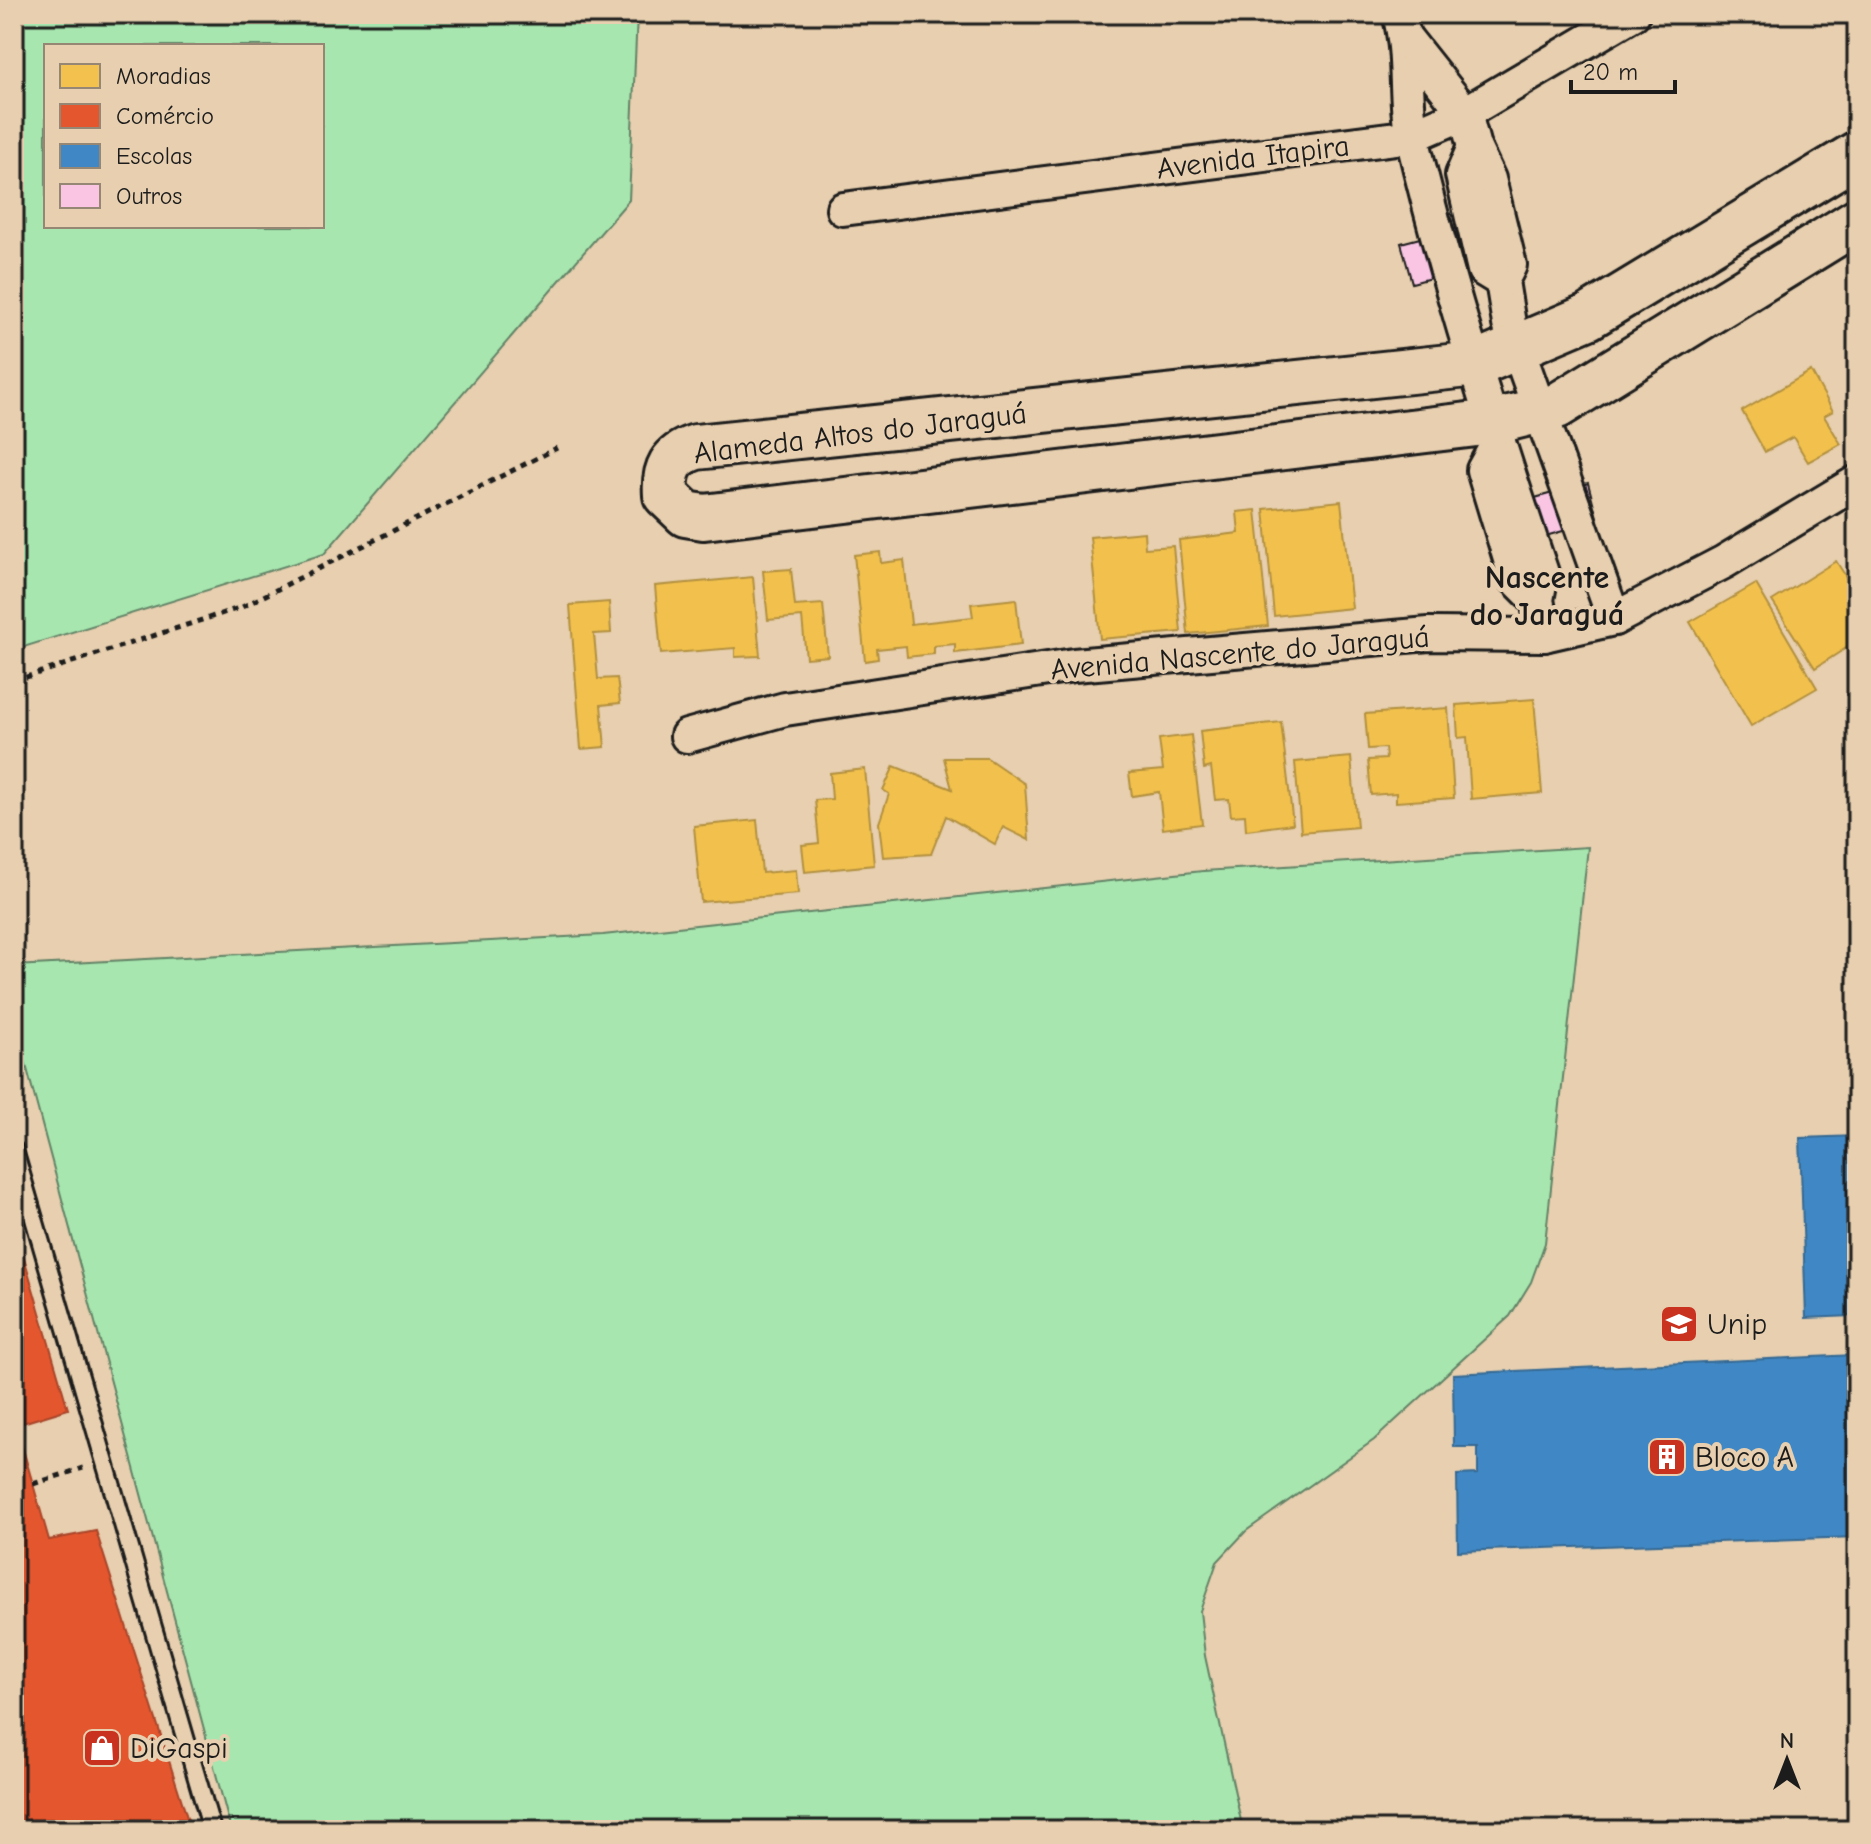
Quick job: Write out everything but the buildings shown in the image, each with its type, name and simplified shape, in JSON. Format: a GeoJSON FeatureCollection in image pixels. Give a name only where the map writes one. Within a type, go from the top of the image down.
{"type":"FeatureCollection","features":[{"type":"Feature","properties":{"kind":"street","name":"Avenida Itapira"},"geometry":{"type":"LineString","coordinates":[[843,209],[1412,136],[1465,113],[1633,14]]}},
{"type":"Feature","properties":{"kind":"street"},"geometry":{"type":"LineString","coordinates":[[1403,27],[1465,113],[1474,147],[1489,179],[1510,265],[1502,281],[1496,356],[1496,431],[1483,470],[1516,579],[1537,600],[1544,635]]}},
{"type":"Feature","properties":{"kind":"street"},"geometry":{"type":"LineString","coordinates":[[1403,27],[1412,136],[1460,319],[1496,356],[1539,410],[1614,619]]}},
{"type":"Feature","properties":{"kind":"street","name":"Alameda Altos do Jaraguá"},"geometry":{"type":"LineString","coordinates":[[1857,154],[1588,317],[1496,356],[696,447],[675,457],[668,466],[666,495],[686,514],[704,517],[1496,431],[1539,410],[1557,406],[1857,221]]}},
{"type":"Feature","properties":{"kind":"street","name":"Avenida Nascente do Jaraguá"},"geometry":{"type":"LineString","coordinates":[[687,736],[785,709],[1074,665],[1429,634],[1544,635],[1614,619],[1724,562],[1857,482]]}},
{"type":"Feature","properties":{"kind":"lane"},"geometry":{"type":"LineString","coordinates":[[14,1150],[212,1830]]}},
{"type":"Feature","properties":{"kind":"path"},"geometry":{"type":"LineString","coordinates":[[14,681],[242,607],[557,448]]}},
{"type":"Feature","properties":{"kind":"path"},"geometry":{"type":"LineString","coordinates":[[33,1484],[103,1461]]}},
{"type":"Feature","properties":{"kind":"green space"},"geometry":{"type":"Polygon","coordinates":[[[14,14],[637,14],[629,200],[324,554],[14,650],[14,14]]]}},
{"type":"Feature","properties":{"kind":"green space"},"geometry":{"type":"Polygon","coordinates":[[[1588,847],[1545,1243],[1531,1282],[1510,1316],[1374,1440],[1246,1531],[1217,1562],[1200,1611],[1205,1656],[1243,1830],[231,1830],[14,1020],[14,966],[603,935],[1203,871],[1588,847]]]}},
{"type":"Feature","properties":{"kind":"place","name":"Unip"},"geometry":{"type":"Point","coordinates":[1679,1324]}},
{"type":"Feature","properties":{"kind":"place","name":"Bloco A"},"geometry":{"type":"Point","coordinates":[1667,1457]}},
{"type":"Feature","properties":{"kind":"place","name":"DiGaspi"},"geometry":{"type":"Point","coordinates":[102,1748]}},
{"type":"Feature","properties":{"kind":"district","name":"Nascente do Jaraguá"},"geometry":{"type":"Point","coordinates":[1547,596]}}]}
